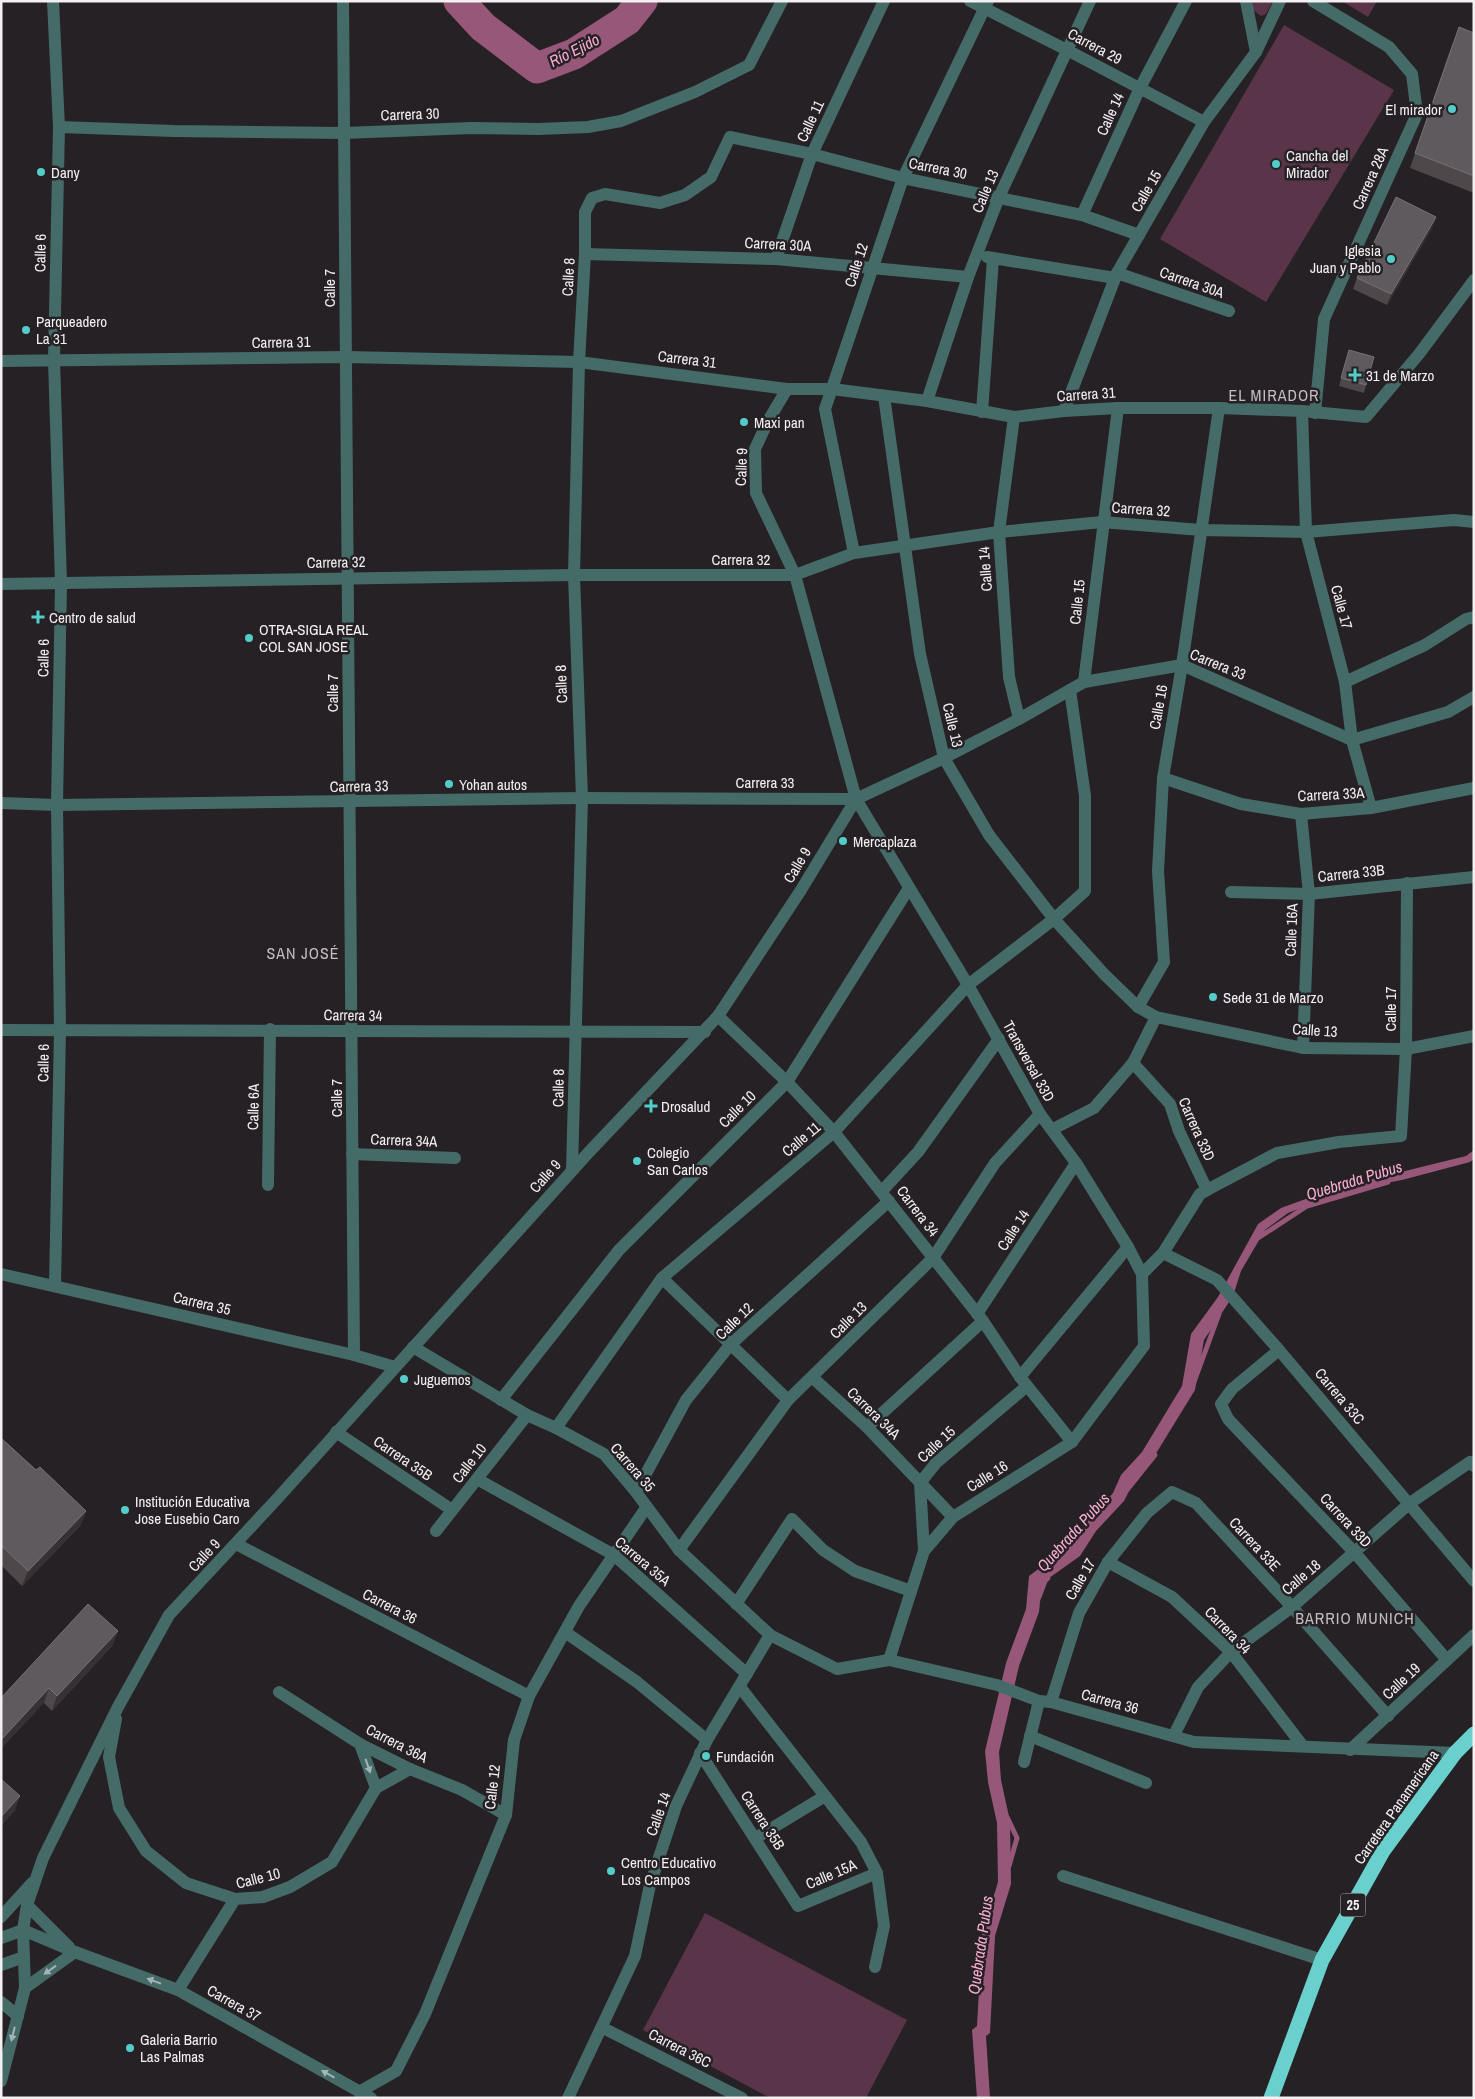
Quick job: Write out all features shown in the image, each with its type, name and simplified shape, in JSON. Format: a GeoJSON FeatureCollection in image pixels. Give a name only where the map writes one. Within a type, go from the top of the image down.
{"type":"FeatureCollection","features":[{"type":"Feature","properties":{"kind":"highway","name":"Carretera Panamericana"},"geometry":{"type":"LineString","coordinates":[[1271,2098],[1322,1960],[1383,1851],[1455,1753],[1474,1734]]}},
{"type":"Feature","properties":{"kind":"street","name":"Calle 6"},"geometry":{"type":"LineString","coordinates":[[53,1],[59,127],[54,360],[61,584],[57,805],[60,1030],[55,1286]]}},
{"type":"Feature","properties":{"kind":"street","name":"Calle 7"},"geometry":{"type":"LineString","coordinates":[[343,1],[354,1355]]}},
{"type":"Feature","properties":{"kind":"street","name":"Carrera 30"},"geometry":{"type":"LineString","coordinates":[[59,127],[174,131],[344,133],[471,128],[538,129],[588,127],[622,121],[695,92],[750,65],[782,1]]}},
{"type":"Feature","properties":{"kind":"street","name":"Calle 11"},"geometry":{"type":"LineString","coordinates":[[776,259],[812,154],[884,1]]}},
{"type":"Feature","properties":{"kind":"street","name":"Carrera 29"},"geometry":{"type":"LineString","coordinates":[[970,1],[986,5],[1204,122]]}},
{"type":"Feature","properties":{"kind":"street","name":"Calle 13"},"geometry":{"type":"LineString","coordinates":[[927,401],[968,277],[999,197],[1090,1]]}},
{"type":"Feature","properties":{"kind":"street","name":"Calle 14"},"geometry":{"type":"LineString","coordinates":[[1082,215],[1140,88],[1186,1]]}},
{"type":"Feature","properties":{"kind":"street"},"geometry":{"type":"LineString","coordinates":[[1246,1],[1256,52]]}},
{"type":"Feature","properties":{"kind":"street","name":"Calle 15"},"geometry":{"type":"LineString","coordinates":[[1064,411],[1116,276],[1204,122],[1256,52],[1280,1]]}},
{"type":"Feature","properties":{"kind":"street","name":"Carrera 28A"},"geometry":{"type":"LineString","coordinates":[[1313,1],[1390,47],[1412,74],[1417,114],[1324,319],[1315,413]]}},
{"type":"Feature","properties":{"kind":"street","name":"Calle 12"},"geometry":{"type":"LineString","coordinates":[[854,553],[824,409],[903,178],[986,5]]}},
{"type":"Feature","properties":{"kind":"street","name":"Carrera 30"},"geometry":{"type":"LineString","coordinates":[[592,198],[605,194],[660,203],[685,195],[711,177],[730,137],[812,154],[903,178],[1082,215],[1139,235]]}},
{"type":"Feature","properties":{"kind":"street","name":"Calle 8"},"geometry":{"type":"LineString","coordinates":[[572,1170],[582,798],[574,575],[585,212],[592,198]]}},
{"type":"Feature","properties":{"kind":"street","name":"Carrera 30A"},"geometry":{"type":"LineString","coordinates":[[585,254],[776,259],[968,277]]}},
{"type":"Feature","properties":{"kind":"street","name":"Carrera 30A"},"geometry":{"type":"LineString","coordinates":[[977,255],[993,259],[1116,276],[1229,312]]}},
{"type":"Feature","properties":{"kind":"street"},"geometry":{"type":"LineString","coordinates":[[982,412],[993,259]]}},
{"type":"Feature","properties":{"kind":"street","name":"Carrera 31"},"geometry":{"type":"LineString","coordinates":[[1,361],[346,357],[579,362],[787,389],[832,389],[927,401],[1014,417],[1064,411],[1118,408],[1219,408],[1302,411],[1366,417],[1419,354],[1474,280]]}},
{"type":"Feature","properties":{"kind":"street","name":"Calle 9"},"geometry":{"type":"LineString","coordinates":[[1,2081],[25,1988],[24,1930],[27,1905],[35,1879],[43,1858],[118,1707],[169,1615],[236,1544],[572,1170],[705,1032],[718,1016],[801,890],[856,799],[795,575],[756,493],[755,449],[787,389]]}},
{"type":"Feature","properties":{"kind":"street","name":"Calle 13"},"geometry":{"type":"LineString","coordinates":[[884,396],[920,654],[944,758],[990,836],[1054,919],[1104,974],[1138,1007],[1156,1017],[1303,1048],[1406,1049],[1474,1036]]}},
{"type":"Feature","properties":{"kind":"street","name":"Calle 15"},"geometry":{"type":"LineString","coordinates":[[1084,682],[1102,522],[1118,408]]}},
{"type":"Feature","properties":{"kind":"street","name":"Calle 16"},"geometry":{"type":"LineString","coordinates":[[1138,1007],[1164,962],[1158,871],[1163,778],[1182,665],[1219,408]]}},
{"type":"Feature","properties":{"kind":"street","name":"Calle 17"},"geometry":{"type":"LineString","coordinates":[[1302,411],[1306,532],[1345,682],[1352,740],[1371,808]]}},
{"type":"Feature","properties":{"kind":"street","name":"Calle 14"},"geometry":{"type":"LineString","coordinates":[[1014,417],[999,532],[1009,677],[1019,719]]}},
{"type":"Feature","properties":{"kind":"street","name":"Carrera 32"},"geometry":{"type":"LineString","coordinates":[[1,584],[574,575],[795,575],[854,553],[999,532],[1102,522],[1201,530],[1306,532],[1454,520],[1474,522]]}},
{"type":"Feature","properties":{"kind":"street"},"geometry":{"type":"LineString","coordinates":[[1345,682],[1425,645],[1466,619],[1474,617]]}},
{"type":"Feature","properties":{"kind":"street","name":"Carrera 33"},"geometry":{"type":"LineString","coordinates":[[1,803],[57,805],[582,798],[856,799],[944,758],[1019,719],[1084,682],[1182,665],[1352,740]]}},
{"type":"Feature","properties":{"kind":"street","name":"Calle 11"},"geometry":{"type":"LineString","coordinates":[[556,1428],[662,1278],[834,1132],[968,985],[1054,919],[1085,892],[1085,796],[1070,690]]}},
{"type":"Feature","properties":{"kind":"street"},"geometry":{"type":"LineString","coordinates":[[1352,740],[1448,712],[1474,697]]}},
{"type":"Feature","properties":{"kind":"street","name":"Carrera 33A"},"geometry":{"type":"LineString","coordinates":[[1163,778],[1241,804],[1302,814],[1371,808],[1474,788]]}},
{"type":"Feature","properties":{"kind":"street","name":"Transversal 33D"},"geometry":{"type":"LineString","coordinates":[[856,799],[968,985],[1040,1114],[1053,1129],[1076,1163],[1128,1247],[1142,1274],[1144,1346]]}},
{"type":"Feature","properties":{"kind":"street","name":"Calle 16A"},"geometry":{"type":"LineString","coordinates":[[1302,814],[1309,894],[1303,1048]]}},
{"type":"Feature","properties":{"kind":"street","name":"Carrera 33B"},"geometry":{"type":"LineString","coordinates":[[1231,892],[1309,894],[1474,877]]}},
{"type":"Feature","properties":{"kind":"street","name":"Calle 17"},"geometry":{"type":"LineString","coordinates":[[1207,1190],[1277,1153],[1339,1142],[1402,1136],[1406,1049],[1407,883]]}},
{"type":"Feature","properties":{"kind":"street","name":"Calle 10"},"geometry":{"type":"LineString","coordinates":[[501,1400],[619,1250],[787,1082],[909,888]]}},
{"type":"Feature","properties":{"kind":"street","name":"Carrera 34"},"geometry":{"type":"LineString","coordinates":[[718,1016],[787,1082],[834,1132],[980,1318],[1024,1382],[1072,1442]]}},
{"type":"Feature","properties":{"kind":"street"},"geometry":{"type":"LineString","coordinates":[[1053,1129],[1094,1108],[1133,1063],[1156,1017]]}},
{"type":"Feature","properties":{"kind":"street","name":"Carrera 34"},"geometry":{"type":"LineString","coordinates":[[1,1030],[270,1029],[705,1032]]}},
{"type":"Feature","properties":{"kind":"street","name":"Calle 6A"},"geometry":{"type":"LineString","coordinates":[[268,1185],[270,1029]]}},
{"type":"Feature","properties":{"kind":"street","name":"Calle 12"},"geometry":{"type":"LineString","coordinates":[[636,1492],[686,1400],[730,1345],[885,1196],[999,1039]]}},
{"type":"Feature","properties":{"kind":"street","name":"Carrera 33D"},"geometry":{"type":"LineString","coordinates":[[1133,1063],[1170,1104],[1179,1131],[1207,1190]]}},
{"type":"Feature","properties":{"kind":"street","name":"Calle 13"},"geometry":{"type":"LineString","coordinates":[[679,1550],[788,1400],[813,1378],[933,1258],[995,1164],[1040,1114]]}},
{"type":"Feature","properties":{"kind":"street","name":"Carrera 34A"},"geometry":{"type":"LineString","coordinates":[[352,1154],[455,1158]]}},
{"type":"Feature","properties":{"kind":"street","name":"Calle 14"},"geometry":{"type":"LineString","coordinates":[[867,1427],[980,1318],[1076,1163]]}},
{"type":"Feature","properties":{"kind":"street"},"geometry":{"type":"LineString","coordinates":[[1142,1274],[1163,1253],[1200,1194],[1207,1190]]}},
{"type":"Feature","properties":{"kind":"street","name":"Calle 15"},"geometry":{"type":"LineString","coordinates":[[924,1551],[920,1482],[936,1463],[1024,1382],[1128,1247]]}},
{"type":"Feature","properties":{"kind":"street","name":"Carrera 33C"},"geometry":{"type":"LineString","coordinates":[[1163,1253],[1217,1280],[1245,1310],[1410,1503],[1474,1581]]}},
{"type":"Feature","properties":{"kind":"street","name":"Carrera 35"},"geometry":{"type":"LineString","coordinates":[[1,1274],[354,1355],[395,1367]]}},
{"type":"Feature","properties":{"kind":"street"},"geometry":{"type":"LineString","coordinates":[[662,1278],[788,1400]]}},
{"type":"Feature","properties":{"kind":"street","name":"Calle 16"},"geometry":{"type":"LineString","coordinates":[[889,1660],[924,1551],[953,1517],[1072,1442],[1144,1346]]}},
{"type":"Feature","properties":{"kind":"street","name":"Carrera 35"},"geometry":{"type":"LineString","coordinates":[[413,1348],[527,1415],[556,1428],[604,1454],[636,1492],[679,1550],[770,1635]]}},
{"type":"Feature","properties":{"kind":"street","name":"Carrera 33D"},"geometry":{"type":"LineString","coordinates":[[1279,1350],[1232,1389],[1221,1404],[1228,1419],[1355,1553],[1447,1660]]}},
{"type":"Feature","properties":{"kind":"street","name":"Carrera 34A"},"geometry":{"type":"LineString","coordinates":[[813,1378],[867,1427],[953,1517]]}},
{"type":"Feature","properties":{"kind":"street","name":"Calle 10"},"geometry":{"type":"LineString","coordinates":[[436,1531],[527,1415]]}},
{"type":"Feature","properties":{"kind":"street","name":"Carrera 35B"},"geometry":{"type":"LineString","coordinates":[[336,1432],[452,1510]]}},
{"type":"Feature","properties":{"kind":"street","name":"Calle 18"},"geometry":{"type":"LineString","coordinates":[[1174,1735],[1198,1686],[1230,1652],[1292,1607],[1410,1503],[1472,1464]]}},
{"type":"Feature","properties":{"kind":"street","name":"Carrera 35A"},"geometry":{"type":"LineString","coordinates":[[477,1479],[614,1555],[747,1674]]}},
{"type":"Feature","properties":{"kind":"street","name":"Calle 17"},"geometry":{"type":"LineString","coordinates":[[1024,1762],[1030,1736],[1079,1613],[1108,1562],[1147,1513],[1172,1492]]}},
{"type":"Feature","properties":{"kind":"street","name":"Carrera 33E"},"geometry":{"type":"LineString","coordinates":[[1172,1492],[1196,1503],[1292,1607],[1388,1716]]}},
{"type":"Feature","properties":{"kind":"street","name":"Calle 12"},"geometry":{"type":"LineString","coordinates":[[359,2092],[396,2071],[425,2014],[506,1815],[514,1740],[529,1696],[579,1606],[646,1508]]}},
{"type":"Feature","properties":{"kind":"street"},"geometry":{"type":"LineString","coordinates":[[736,1604],[792,1519],[823,1550],[855,1571],[911,1591]]}},
{"type":"Feature","properties":{"kind":"street","name":"Carrera 36"},"geometry":{"type":"LineString","coordinates":[[236,1544],[529,1696]]}},
{"type":"Feature","properties":{"kind":"street","name":"Carrera 34"},"geometry":{"type":"LineString","coordinates":[[1108,1562],[1172,1597],[1230,1652],[1302,1745]]}},
{"type":"Feature","properties":{"kind":"street"},"geometry":{"type":"LineString","coordinates":[[565,1632],[637,1682],[706,1740]]}},
{"type":"Feature","properties":{"kind":"street","name":"Calle 14"},"geometry":{"type":"LineString","coordinates":[[573,2096],[635,1956],[650,1885],[676,1806],[706,1740],[770,1635]]}},
{"type":"Feature","properties":{"kind":"street","name":"Carrera 36"},"geometry":{"type":"LineString","coordinates":[[770,1635],[837,1669],[889,1660],[997,1685],[1045,1701],[1194,1742],[1302,1745],[1350,1750],[1455,1753]]}},
{"type":"Feature","properties":{"kind":"street","name":"Calle 19"},"geometry":{"type":"LineString","coordinates":[[1350,1750],[1474,1635]]}},
{"type":"Feature","properties":{"kind":"street"},"geometry":{"type":"LineString","coordinates":[[740,1687],[861,1842],[876,1873],[884,1926],[875,1967]]}},
{"type":"Feature","properties":{"kind":"street","name":"Carrera 36A"},"geometry":{"type":"LineString","coordinates":[[279,1692],[360,1744],[410,1769],[462,1790],[506,1815]]}},
{"type":"Feature","properties":{"kind":"street"},"geometry":{"type":"LineString","coordinates":[[118,1707],[110,1757],[119,1808],[146,1851],[186,1883],[235,1899]]}},
{"type":"Feature","properties":{"kind":"street"},"geometry":{"type":"LineString","coordinates":[[1030,1736],[1146,1783]]}},
{"type":"Feature","properties":{"kind":"street"},"geometry":{"type":"LineString","coordinates":[[360,1744],[376,1788],[410,1769]]}},
{"type":"Feature","properties":{"kind":"street","name":"Carrera 35B"},"geometry":{"type":"LineString","coordinates":[[700,1753],[798,1906]]}},
{"type":"Feature","properties":{"kind":"street","name":"Calle 10"},"geometry":{"type":"LineString","coordinates":[[178,1990],[235,1899],[263,1897],[281,1890],[332,1862],[376,1788]]}},
{"type":"Feature","properties":{"kind":"street"},"geometry":{"type":"LineString","coordinates":[[756,1838],[826,1796]]}},
{"type":"Feature","properties":{"kind":"street","name":"Calle 15A"},"geometry":{"type":"LineString","coordinates":[[798,1906],[876,1873]]}},
{"type":"Feature","properties":{"kind":"street"},"geometry":{"type":"LineString","coordinates":[[1063,1876],[1322,1960]]}},
{"type":"Feature","properties":{"kind":"street"},"geometry":{"type":"LineString","coordinates":[[1,1917],[35,1879]]}},
{"type":"Feature","properties":{"kind":"street","name":"Carrera 37"},"geometry":{"type":"LineString","coordinates":[[27,1905],[75,1952]]}},
{"type":"Feature","properties":{"kind":"street"},"geometry":{"type":"LineString","coordinates":[[1,1938],[24,1930]]}},
{"type":"Feature","properties":{"kind":"street","name":"Carrera 37"},"geometry":{"type":"LineString","coordinates":[[24,1930],[75,1952],[178,1990],[371,2098]]}},
{"type":"Feature","properties":{"kind":"street"},"geometry":{"type":"LineString","coordinates":[[25,1988],[75,1952]]}},
{"type":"Feature","properties":{"kind":"street"},"geometry":{"type":"LineString","coordinates":[[1,1965],[24,1957]]}},
{"type":"Feature","properties":{"kind":"street"},"geometry":{"type":"LineString","coordinates":[[1,2002],[18,2016]]}},
{"type":"Feature","properties":{"kind":"street","name":"Carrera 36C"},"geometry":{"type":"LineString","coordinates":[[602,2028],[742,2098]]}},
{"type":"Feature","properties":{"kind":"shaded area"},"geometry":{"type":"Polygon","coordinates":[[[1250,1],[1273,1],[1266,14],[1261,16],[1253,10],[1250,1]]]}},
{"type":"Feature","properties":{"kind":"shaded area"},"geometry":{"type":"Polygon","coordinates":[[[1342,1],[1377,1],[1368,17],[1342,1]]]}},
{"type":"Feature","properties":{"kind":"shaded area","name":"Cancha del Mirador"},"geometry":{"type":"Polygon","coordinates":[[[1284,25],[1394,90],[1266,302],[1160,239],[1284,25]]]}},
{"type":"Feature","properties":{"kind":"shaded area"},"geometry":{"type":"Polygon","coordinates":[[[1474,1150],[1474,1159],[1470,1162],[1402,1180],[1370,1186],[1314,1203],[1288,1213],[1265,1230],[1241,1271],[1233,1296],[1204,1340],[1195,1390],[1152,1460],[1133,1483],[1124,1501],[1096,1531],[1080,1556],[1042,1583],[1039,1612],[1019,1666],[999,1752],[1001,1780],[1010,1821],[1011,1884],[995,1936],[990,2033],[986,2036],[990,2098],[977,2098],[972,2030],[977,2026],[982,1934],[998,1882],[997,1823],[988,1782],[985,1751],[1006,1663],[1026,1609],[1029,1576],[1071,1545],[1086,1523],[1113,1493],[1121,1475],[1142,1452],[1182,1386],[1191,1334],[1218,1297],[1258,1224],[1281,1208],[1336,1188],[1466,1156],[1474,1150]]]}},
{"type":"Feature","properties":{"kind":"shaded area"},"geometry":{"type":"Polygon","coordinates":[[[705,1913],[907,2020],[866,2098],[770,2098],[643,2030],[705,1913]]]}},
{"type":"Feature","properties":{"kind":"building","name":"El mirador"},"geometry":{"type":"Polygon","coordinates":[[[1459,27],[1474,33],[1474,176],[1415,153],[1459,27]]]}},
{"type":"Feature","properties":{"kind":"building","name":"Iglesia Juan y Pablo"},"geometry":{"type":"Polygon","coordinates":[[[1396,197],[1436,217],[1391,294],[1357,278],[1396,197]]]}},
{"type":"Feature","properties":{"kind":"building","name":"31 de Marzo"},"geometry":{"type":"Polygon","coordinates":[[[1349,350],[1374,357],[1366,385],[1341,378],[1349,350]]]}},
{"type":"Feature","properties":{"kind":"building"},"geometry":{"type":"Polygon","coordinates":[[[1,1438],[36,1470],[40,1467],[86,1511],[28,1571],[1,1545],[1,1438]]]}},
{"type":"Feature","properties":{"kind":"building"},"geometry":{"type":"Polygon","coordinates":[[[88,1604],[118,1631],[57,1696],[49,1688],[1,1740],[1,1698],[88,1604]]]}},
{"type":"Feature","properties":{"kind":"building"},"geometry":{"type":"Polygon","coordinates":[[[1,1779],[20,1796],[1,1817],[1,1779]]]}},
{"type":"Feature","properties":{"kind":"waterway","name":"Río Ejido"},"geometry":{"type":"LineString","coordinates":[[459,1],[483,27],[537,68],[574,54],[627,20],[642,1]]}},
{"type":"Feature","properties":{"kind":"waterway","name":"Quebrada Pubus"},"geometry":{"type":"LineString","coordinates":[[1255,1240],[1307,1206],[1388,1182]]}},
{"type":"Feature","properties":{"kind":"waterway","name":"Quebrada Pubus"},"geometry":{"type":"LineString","coordinates":[[1194,1382],[1219,1314]]}},
{"type":"Feature","properties":{"kind":"waterway","name":"Quebrada Pubus"},"geometry":{"type":"LineString","coordinates":[[1127,1490],[1155,1455]]}},
{"type":"Feature","properties":{"kind":"waterway","name":"Quebrada Pubus"},"geometry":{"type":"LineString","coordinates":[[1039,1597],[1048,1578]]}},
{"type":"Feature","properties":{"kind":"waterway","name":"Quebrada Pubus"},"geometry":{"type":"LineString","coordinates":[[1007,1817],[1017,1838],[1009,1866]]}},
{"type":"Feature","properties":{"kind":"place","name":"El mirador"},"geometry":{"type":"Point","coordinates":[1452,109]}},
{"type":"Feature","properties":{"kind":"place","name":"Cancha del Mirador"},"geometry":{"type":"Point","coordinates":[1276,164]}},
{"type":"Feature","properties":{"kind":"place","name":"Dany"},"geometry":{"type":"Point","coordinates":[41,172]}},
{"type":"Feature","properties":{"kind":"place","name":"Iglesia Juan y Pablo"},"geometry":{"type":"Point","coordinates":[1391,259]}},
{"type":"Feature","properties":{"kind":"place","name":"Parqueadero La 31"},"geometry":{"type":"Point","coordinates":[26,330]}},
{"type":"Feature","properties":{"kind":"place","name":"31 de Marzo"},"geometry":{"type":"Point","coordinates":[1355,375]}},
{"type":"Feature","properties":{"kind":"place","name":"Maxi pan"},"geometry":{"type":"Point","coordinates":[744,422]}},
{"type":"Feature","properties":{"kind":"place","name":"Centro de salud"},"geometry":{"type":"Point","coordinates":[38,617]}},
{"type":"Feature","properties":{"kind":"place","name":"OTRA-SIGLA REAL COL SAN JOSE"},"geometry":{"type":"Point","coordinates":[249,638]}},
{"type":"Feature","properties":{"kind":"place","name":"Yohan autos"},"geometry":{"type":"Point","coordinates":[449,784]}},
{"type":"Feature","properties":{"kind":"place","name":"Mercaplaza"},"geometry":{"type":"Point","coordinates":[843,841]}},
{"type":"Feature","properties":{"kind":"place","name":"Sede 31 de Marzo"},"geometry":{"type":"Point","coordinates":[1213,997]}},
{"type":"Feature","properties":{"kind":"place","name":"Drosalud"},"geometry":{"type":"Point","coordinates":[651,1106]}},
{"type":"Feature","properties":{"kind":"place","name":"Colegio San Carlos"},"geometry":{"type":"Point","coordinates":[637,1161]}},
{"type":"Feature","properties":{"kind":"place","name":"Juguemos"},"geometry":{"type":"Point","coordinates":[404,1379]}},
{"type":"Feature","properties":{"kind":"place","name":"Institución Educativa Jose Eusebio Caro"},"geometry":{"type":"Point","coordinates":[125,1510]}},
{"type":"Feature","properties":{"kind":"place","name":"Fundación"},"geometry":{"type":"Point","coordinates":[706,1756]}},
{"type":"Feature","properties":{"kind":"place","name":"Centro Educativo Los Campos"},"geometry":{"type":"Point","coordinates":[611,1871]}},
{"type":"Feature","properties":{"kind":"place","name":"Galeria Barrio Las Palmas"},"geometry":{"type":"Point","coordinates":[130,2048]}},
{"type":"Feature","properties":{"kind":"district","name":"EL MIRADOR"},"geometry":{"type":"Point","coordinates":[1274,395]}},
{"type":"Feature","properties":{"kind":"district","name":"SAN JOSÉ"},"geometry":{"type":"Point","coordinates":[303,953]}},
{"type":"Feature","properties":{"kind":"district","name":"BARRIO MUNICH"},"geometry":{"type":"Point","coordinates":[1355,1618]}}]}
